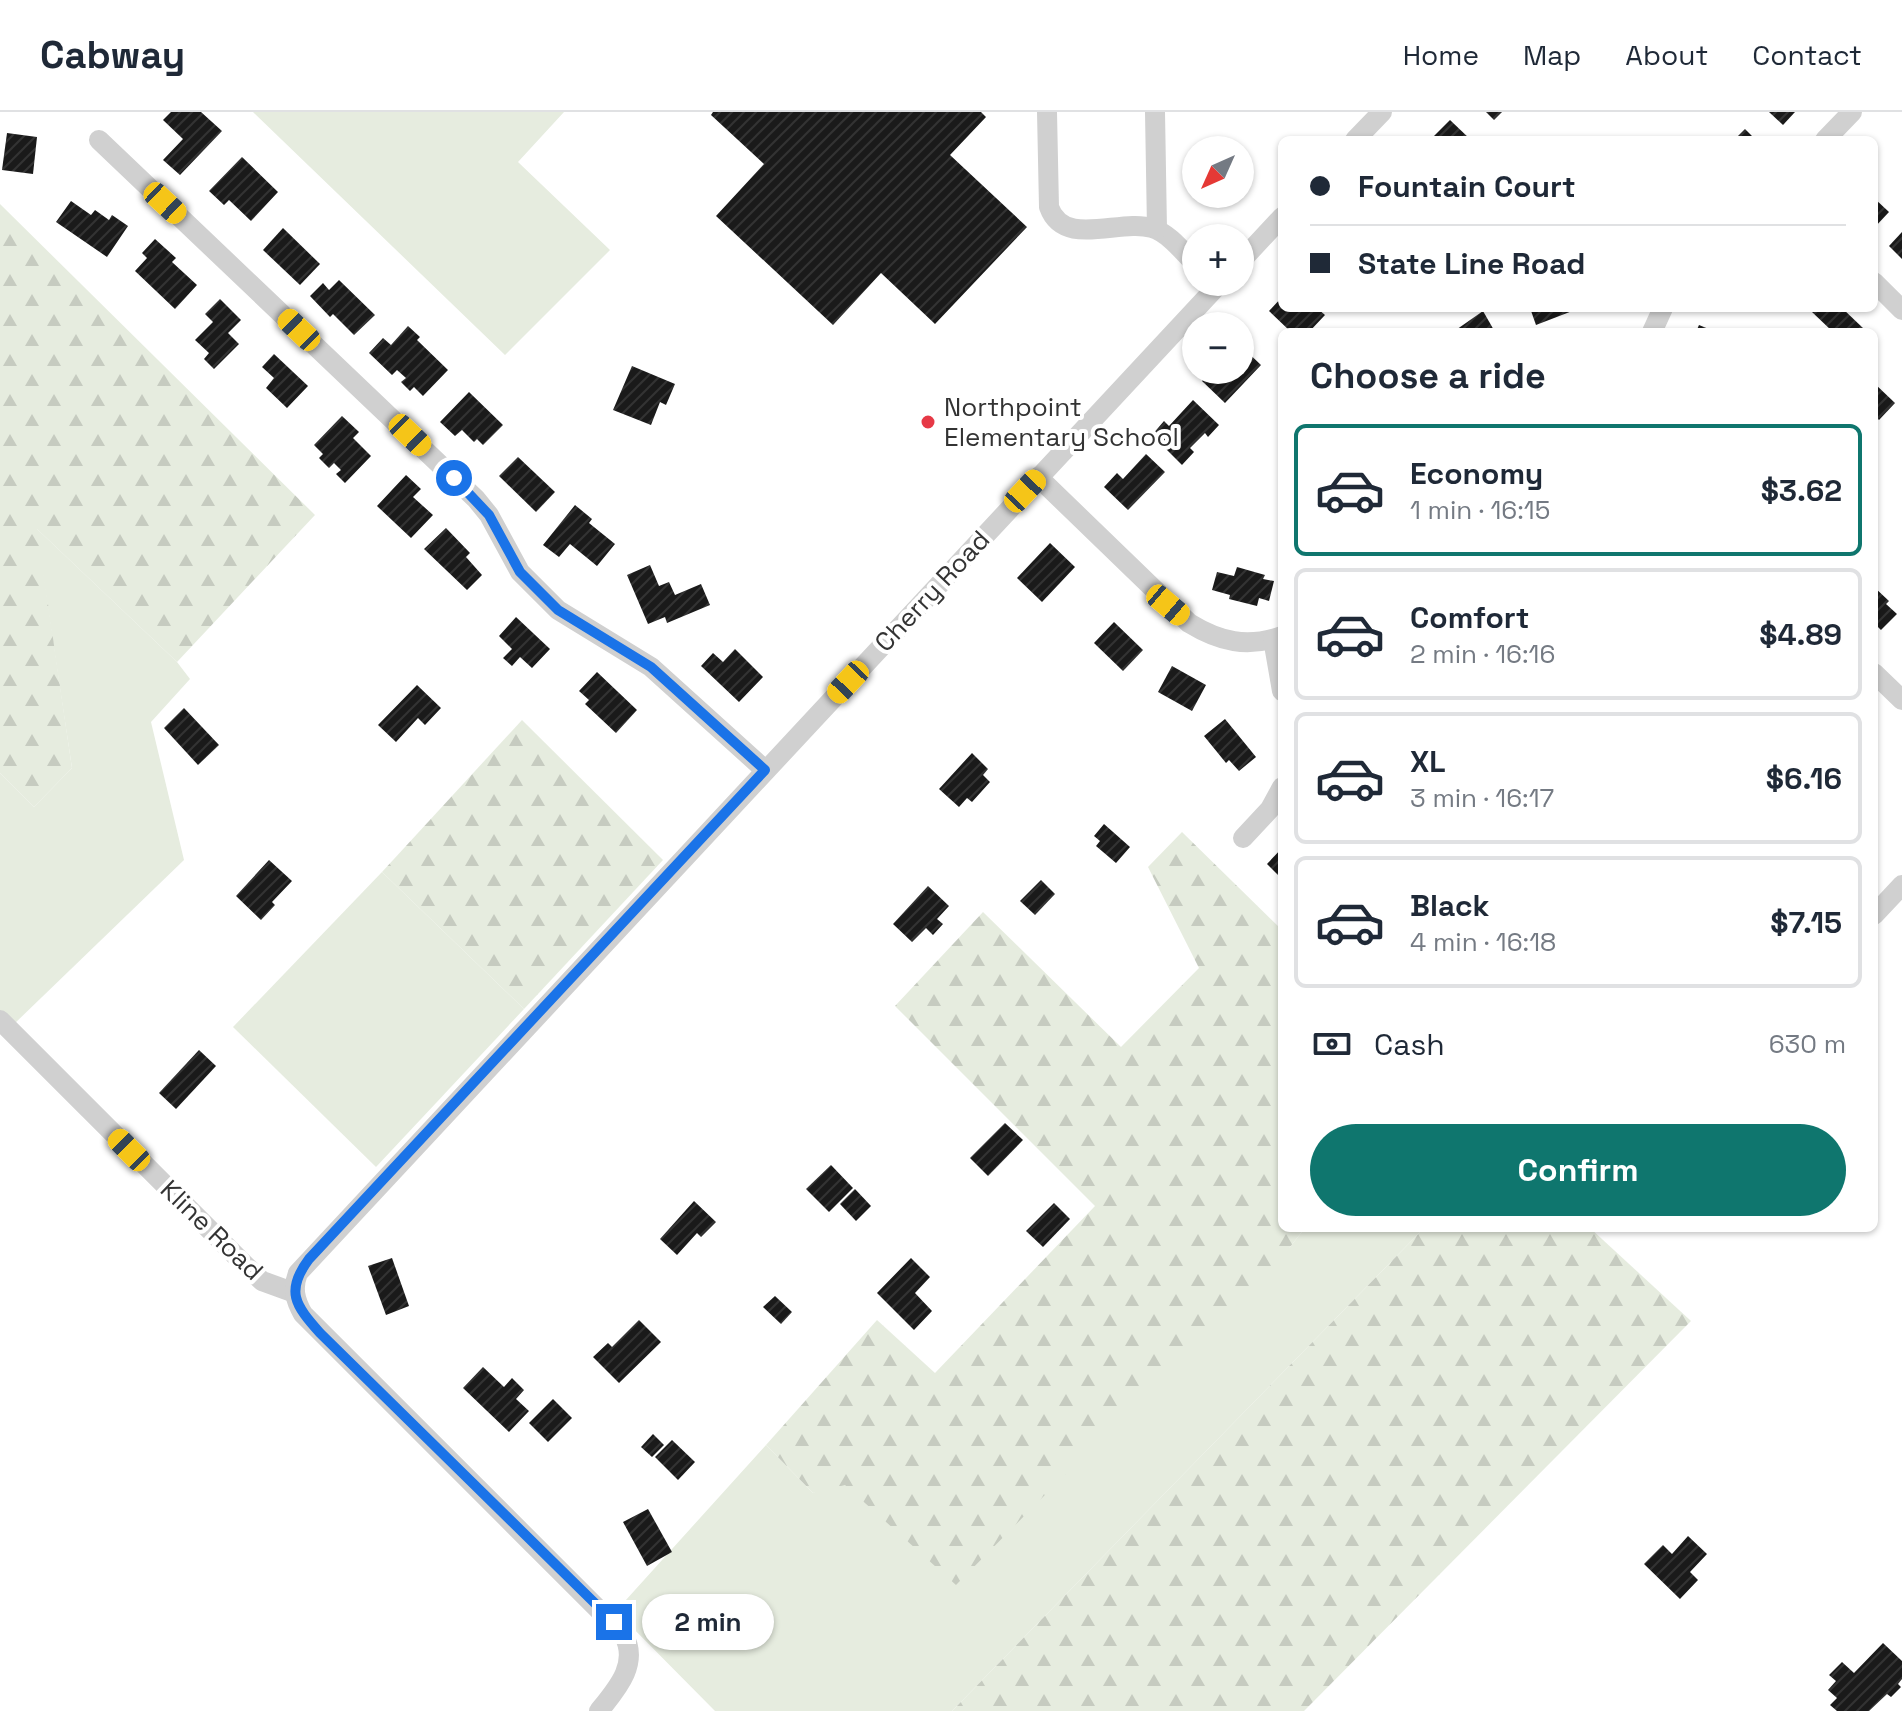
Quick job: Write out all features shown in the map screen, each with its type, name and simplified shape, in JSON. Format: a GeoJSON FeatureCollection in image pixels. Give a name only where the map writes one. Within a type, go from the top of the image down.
{"type":"FeatureCollection","features":[{"type":"Feature","properties":{"kind":"street"},"geometry":{"type":"LineString","coordinates":[[1047,112],[1049,207],[1053,218],[1069,229],[1145,226],[1157,229],[1182,252]]}},
{"type":"Feature","properties":{"kind":"street"},"geometry":{"type":"LineString","coordinates":[[1155,112],[1157,229]]}},
{"type":"Feature","properties":{"kind":"street"},"geometry":{"type":"LineString","coordinates":[[1359,136],[1382,112]]}},
{"type":"Feature","properties":{"kind":"street"},"geometry":{"type":"LineString","coordinates":[[1829,136],[1852,112]]}},
{"type":"Feature","properties":{"kind":"street"},"geometry":{"type":"LineString","coordinates":[[99,140],[476,499],[489,515],[520,572],[558,610],[651,667],[765,770]]}},
{"type":"Feature","properties":{"kind":"street"},"geometry":{"type":"LineString","coordinates":[[1254,247],[1278,221]]}},
{"type":"Feature","properties":{"kind":"street"},"geometry":{"type":"LineString","coordinates":[[1878,286],[1902,310]]}},
{"type":"Feature","properties":{"kind":"street","name":"Cherry Road"},"geometry":{"type":"LineString","coordinates":[[295,1293],[294,1283],[298,1273],[309,1259],[1206,296]]}},
{"type":"Feature","properties":{"kind":"street"},"geometry":{"type":"LineString","coordinates":[[1038,477],[1189,623],[1227,641],[1259,643],[1278,638]]}},
{"type":"Feature","properties":{"kind":"street"},"geometry":{"type":"LineString","coordinates":[[1878,677],[1902,700]]}},
{"type":"Feature","properties":{"kind":"street"},"geometry":{"type":"LineString","coordinates":[[1243,838],[1270,809],[1278,794]]}},
{"type":"Feature","properties":{"kind":"street"},"geometry":{"type":"LineString","coordinates":[[1878,911],[1902,885]]}},
{"type":"Feature","properties":{"kind":"street","name":"Kline Road"},"geometry":{"type":"LineString","coordinates":[[0,1020],[262,1281],[295,1293]]}},
{"type":"Feature","properties":{"kind":"street"},"geometry":{"type":"LineString","coordinates":[[295,1293],[303,1314],[320,1333],[623,1634],[630,1645],[630,1658],[624,1676],[599,1711]]}},
{"type":"Feature","properties":{"kind":"green space"},"geometry":{"type":"Polygon","coordinates":[[[253,112],[564,112],[518,162],[610,250],[505,355],[253,112]]]}},
{"type":"Feature","properties":{"kind":"green space"},"geometry":{"type":"Polygon","coordinates":[[[0,204],[315,515],[177,662],[37,529],[72,768],[34,807],[0,773],[0,204]]]}},
{"type":"Feature","properties":{"kind":"green space"},"geometry":{"type":"Polygon","coordinates":[[[36,528],[177,662],[190,679],[151,722],[184,860],[13,1025],[0,1013],[0,773],[34,807],[72,768],[36,528]]]}},
{"type":"Feature","properties":{"kind":"green space"},"geometry":{"type":"Polygon","coordinates":[[[522,720],[663,860],[524,1009],[382,872],[522,720]]]}},
{"type":"Feature","properties":{"kind":"green space"},"geometry":{"type":"Polygon","coordinates":[[[1182,832],[1278,926],[1278,1232],[1302,1232],[956,1585],[845,1485],[813,1493],[766,1445],[877,1320],[935,1373],[1095,1206],[895,1006],[983,912],[1121,1047],[1199,968],[1148,867],[1182,832]]]}},
{"type":"Feature","properties":{"kind":"green space"},"geometry":{"type":"Polygon","coordinates":[[[382,872],[524,1009],[376,1167],[233,1027],[382,872]]]}},
{"type":"Feature","properties":{"kind":"green space"},"geometry":{"type":"Polygon","coordinates":[[[1302,1232],[1420,1232],[952,1711],[715,1711],[616,1611],[766,1445],[813,1493],[1290,1247],[1302,1232]]]}},
{"type":"Feature","properties":{"kind":"green space"},"geometry":{"type":"Polygon","coordinates":[[[1420,1232],[1594,1232],[1691,1321],[1304,1711],[952,1711],[1420,1232]]]}},
{"type":"Feature","properties":{"kind":"building"},"geometry":{"type":"Polygon","coordinates":[[[171,112],[201,112],[222,131],[180,175],[163,160],[183,139],[163,120],[171,112]]]}},
{"type":"Feature","properties":{"kind":"building","name":"Northpoint Elementary School"},"geometry":{"type":"Polygon","coordinates":[[[713,112],[981,112],[986,117],[950,155],[1027,227],[935,324],[881,273],[833,325],[716,216],[764,164],[711,115],[713,112]]]}},
{"type":"Feature","properties":{"kind":"building"},"geometry":{"type":"Polygon","coordinates":[[[1486,112],[1502,112],[1494,120],[1486,112]]]}},
{"type":"Feature","properties":{"kind":"building"},"geometry":{"type":"Polygon","coordinates":[[[1769,112],[1795,112],[1783,125],[1769,112]]]}},
{"type":"Feature","properties":{"kind":"building"},"geometry":{"type":"Polygon","coordinates":[[[1450,120],[1467,136],[1434,136],[1450,120]]]}},
{"type":"Feature","properties":{"kind":"building"},"geometry":{"type":"Polygon","coordinates":[[[1745,129],[1752,136],[1738,136],[1745,129]]]}},
{"type":"Feature","properties":{"kind":"building"},"geometry":{"type":"Polygon","coordinates":[[[7,133],[37,137],[33,174],[2,170],[7,133]]]}},
{"type":"Feature","properties":{"kind":"building"},"geometry":{"type":"Polygon","coordinates":[[[242,157],[278,192],[251,221],[229,200],[224,205],[209,191],[242,157]]]}},
{"type":"Feature","properties":{"kind":"building"},"geometry":{"type":"Polygon","coordinates":[[[71,201],[91,215],[95,210],[109,220],[112,215],[128,226],[107,257],[56,222],[71,201]]]}},
{"type":"Feature","properties":{"kind":"building"},"geometry":{"type":"Polygon","coordinates":[[[1878,202],[1889,212],[1878,224],[1878,202]]]}},
{"type":"Feature","properties":{"kind":"building"},"geometry":{"type":"Polygon","coordinates":[[[283,228],[320,264],[300,285],[263,250],[283,228]]]}},
{"type":"Feature","properties":{"kind":"building"},"geometry":{"type":"Polygon","coordinates":[[[1902,232],[1902,259],[1889,246],[1902,232]]]}},
{"type":"Feature","properties":{"kind":"building"},"geometry":{"type":"Polygon","coordinates":[[[155,239],[176,258],[172,262],[197,285],[175,309],[135,271],[147,258],[142,253],[155,239]]]}},
{"type":"Feature","properties":{"kind":"building"},"geometry":{"type":"Polygon","coordinates":[[[339,280],[375,315],[354,335],[333,314],[330,317],[310,296],[323,283],[329,290],[339,280]]]}},
{"type":"Feature","properties":{"kind":"building"},"geometry":{"type":"Polygon","coordinates":[[[220,299],[241,320],[228,333],[239,344],[214,369],[204,359],[209,353],[195,340],[213,322],[205,314],[220,299]]]}},
{"type":"Feature","properties":{"kind":"building"},"geometry":{"type":"Polygon","coordinates":[[[1278,301],[1278,312],[1322,312],[1325,315],[1313,328],[1287,328],[1269,311],[1278,301]]]}},
{"type":"Feature","properties":{"kind":"building"},"geometry":{"type":"Polygon","coordinates":[[[1484,312],[1493,328],[1459,328],[1484,312]]]}},
{"type":"Feature","properties":{"kind":"building"},"geometry":{"type":"Polygon","coordinates":[[[1531,312],[1570,312],[1536,325],[1531,312]]]}},
{"type":"Feature","properties":{"kind":"building"},"geometry":{"type":"Polygon","coordinates":[[[1812,312],[1846,312],[1863,328],[1829,328],[1812,312]]]}},
{"type":"Feature","properties":{"kind":"building"},"geometry":{"type":"Polygon","coordinates":[[[408,326],[420,337],[417,340],[448,370],[423,396],[414,387],[410,391],[401,382],[406,378],[397,370],[392,375],[369,353],[383,338],[391,345],[408,326]]]}},
{"type":"Feature","properties":{"kind":"building"},"geometry":{"type":"Polygon","coordinates":[[[274,354],[308,386],[287,408],[266,388],[274,378],[262,367],[274,354]]]}},
{"type":"Feature","properties":{"kind":"building"},"geometry":{"type":"Polygon","coordinates":[[[1254,358],[1261,365],[1254,372],[1254,358]]]}},
{"type":"Feature","properties":{"kind":"building"},"geometry":{"type":"Polygon","coordinates":[[[632,366],[675,384],[666,405],[660,402],[651,425],[613,410],[632,366]]]}},
{"type":"Feature","properties":{"kind":"building"},"geometry":{"type":"Polygon","coordinates":[[[1205,384],[1243,384],[1225,403],[1205,384]]]}},
{"type":"Feature","properties":{"kind":"building"},"geometry":{"type":"Polygon","coordinates":[[[1878,387],[1895,403],[1878,419],[1878,387]]]}},
{"type":"Feature","properties":{"kind":"building"},"geometry":{"type":"Polygon","coordinates":[[[469,392],[503,425],[483,445],[477,439],[474,442],[462,430],[455,436],[440,422],[469,392]]]}},
{"type":"Feature","properties":{"kind":"building"},"geometry":{"type":"Polygon","coordinates":[[[1193,400],[1219,425],[1208,437],[1205,433],[1190,448],[1194,452],[1182,465],[1152,435],[1164,421],[1169,426],[1193,400]]]}},
{"type":"Feature","properties":{"kind":"building"},"geometry":{"type":"Polygon","coordinates":[[[342,416],[359,432],[353,438],[371,456],[345,483],[336,474],[341,470],[334,463],[329,468],[319,458],[323,454],[314,445],[342,416]]]}},
{"type":"Feature","properties":{"kind":"building"},"geometry":{"type":"Polygon","coordinates":[[[1146,454],[1165,472],[1128,510],[1104,487],[1117,473],[1123,479],[1146,454]]]}},
{"type":"Feature","properties":{"kind":"building"},"geometry":{"type":"Polygon","coordinates":[[[518,457],[555,492],[536,512],[499,476],[518,457]]]}},
{"type":"Feature","properties":{"kind":"building"},"geometry":{"type":"Polygon","coordinates":[[[406,475],[421,489],[413,497],[433,515],[411,538],[377,506],[406,475]]]}},
{"type":"Feature","properties":{"kind":"building"},"geometry":{"type":"Polygon","coordinates":[[[575,505],[592,519],[589,523],[615,544],[597,566],[570,544],[559,557],[543,545],[575,505]]]}},
{"type":"Feature","properties":{"kind":"building"},"geometry":{"type":"Polygon","coordinates":[[[446,528],[470,553],[466,557],[482,575],[467,590],[424,549],[446,528]]]}},
{"type":"Feature","properties":{"kind":"building"},"geometry":{"type":"Polygon","coordinates":[[[1050,543],[1075,567],[1042,602],[1017,578],[1050,543]]]}},
{"type":"Feature","properties":{"kind":"building"},"geometry":{"type":"Polygon","coordinates":[[[650,565],[659,586],[669,582],[675,595],[701,584],[710,605],[667,623],[665,617],[648,624],[627,575],[650,565]]]}},
{"type":"Feature","properties":{"kind":"building"},"geometry":{"type":"Polygon","coordinates":[[[1237,567],[1265,575],[1263,579],[1274,581],[1269,601],[1259,598],[1257,606],[1229,599],[1230,595],[1212,590],[1217,572],[1234,576],[1237,567]]]}},
{"type":"Feature","properties":{"kind":"building"},"geometry":{"type":"Polygon","coordinates":[[[1878,591],[1897,614],[1881,630],[1878,627],[1878,591]]]}},
{"type":"Feature","properties":{"kind":"building"},"geometry":{"type":"Polygon","coordinates":[[[516,617],[550,649],[532,668],[520,657],[512,666],[503,658],[512,649],[499,636],[516,617]]]}},
{"type":"Feature","properties":{"kind":"building"},"geometry":{"type":"Polygon","coordinates":[[[1114,622],[1143,650],[1123,671],[1094,643],[1114,622]]]}},
{"type":"Feature","properties":{"kind":"building"},"geometry":{"type":"Polygon","coordinates":[[[735,649],[763,677],[739,702],[701,666],[713,653],[723,662],[735,649]]]}},
{"type":"Feature","properties":{"kind":"building"},"geometry":{"type":"Polygon","coordinates":[[[1172,666],[1206,685],[1192,711],[1158,692],[1172,666]]]}},
{"type":"Feature","properties":{"kind":"building"},"geometry":{"type":"Polygon","coordinates":[[[597,672],[637,710],[616,733],[585,704],[589,700],[579,691],[597,672]]]}},
{"type":"Feature","properties":{"kind":"building"},"geometry":{"type":"Polygon","coordinates":[[[417,685],[441,708],[425,725],[418,718],[396,742],[378,725],[417,685]]]}},
{"type":"Feature","properties":{"kind":"building"},"geometry":{"type":"Polygon","coordinates":[[[184,708],[219,745],[198,765],[164,728],[184,708]]]}},
{"type":"Feature","properties":{"kind":"building"},"geometry":{"type":"Polygon","coordinates":[[[1225,719],[1256,757],[1239,771],[1229,760],[1226,763],[1204,736],[1225,719]]]}},
{"type":"Feature","properties":{"kind":"building"},"geometry":{"type":"Polygon","coordinates":[[[972,753],[988,769],[983,775],[990,782],[972,802],[967,798],[959,807],[939,789],[972,753]]]}},
{"type":"Feature","properties":{"kind":"building"},"geometry":{"type":"Polygon","coordinates":[[[1104,824],[1130,847],[1116,863],[1096,846],[1100,841],[1094,836],[1104,824]]]}},
{"type":"Feature","properties":{"kind":"building"},"geometry":{"type":"Polygon","coordinates":[[[1278,852],[1278,875],[1267,864],[1278,852]]]}},
{"type":"Feature","properties":{"kind":"building"},"geometry":{"type":"Polygon","coordinates":[[[269,860],[292,881],[272,902],[275,905],[261,920],[236,896],[269,860]]]}},
{"type":"Feature","properties":{"kind":"building"},"geometry":{"type":"Polygon","coordinates":[[[1041,880],[1055,894],[1035,915],[1020,901],[1041,880]]]}},
{"type":"Feature","properties":{"kind":"building"},"geometry":{"type":"Polygon","coordinates":[[[928,886],[949,906],[937,919],[943,924],[933,935],[926,928],[912,942],[893,924],[928,886]]]}},
{"type":"Feature","properties":{"kind":"building"},"geometry":{"type":"Polygon","coordinates":[[[199,1050],[216,1066],[176,1109],[159,1093],[199,1050]]]}},
{"type":"Feature","properties":{"kind":"building"},"geometry":{"type":"Polygon","coordinates":[[[1005,1123],[1023,1140],[988,1176],[970,1158],[1005,1123]]]}},
{"type":"Feature","properties":{"kind":"building"},"geometry":{"type":"Polygon","coordinates":[[[831,1165],[853,1188],[829,1212],[806,1189],[831,1165]]]}},
{"type":"Feature","properties":{"kind":"building"},"geometry":{"type":"Polygon","coordinates":[[[855,1189],[871,1206],[856,1221],[840,1204],[855,1189]]]}},
{"type":"Feature","properties":{"kind":"building"},"geometry":{"type":"Polygon","coordinates":[[[694,1201],[716,1222],[701,1237],[697,1233],[677,1255],[660,1239],[694,1201]]]}},
{"type":"Feature","properties":{"kind":"building"},"geometry":{"type":"Polygon","coordinates":[[[1054,1203],[1070,1219],[1043,1247],[1026,1231],[1054,1203]]]}},
{"type":"Feature","properties":{"kind":"building"},"geometry":{"type":"Polygon","coordinates":[[[392,1258],[409,1306],[386,1315],[368,1266],[392,1258]]]}},
{"type":"Feature","properties":{"kind":"building"},"geometry":{"type":"Polygon","coordinates":[[[911,1258],[930,1277],[915,1293],[932,1311],[914,1330],[877,1293],[911,1258]]]}},
{"type":"Feature","properties":{"kind":"building"},"geometry":{"type":"Polygon","coordinates":[[[775,1296],[792,1312],[781,1324],[763,1307],[775,1296]]]}},
{"type":"Feature","properties":{"kind":"building"},"geometry":{"type":"Polygon","coordinates":[[[639,1320],[661,1342],[619,1383],[593,1357],[608,1343],[612,1347],[639,1320]]]}},
{"type":"Feature","properties":{"kind":"building"},"geometry":{"type":"Polygon","coordinates":[[[483,1367],[504,1387],[512,1378],[524,1390],[516,1399],[529,1411],[509,1432],[463,1388],[483,1367]]]}},
{"type":"Feature","properties":{"kind":"building"},"geometry":{"type":"Polygon","coordinates":[[[553,1399],[572,1418],[548,1442],[529,1423],[553,1399]]]}},
{"type":"Feature","properties":{"kind":"building"},"geometry":{"type":"Polygon","coordinates":[[[653,1434],[664,1445],[652,1457],[641,1447],[653,1434]]]}},
{"type":"Feature","properties":{"kind":"building"},"geometry":{"type":"Polygon","coordinates":[[[672,1440],[695,1462],[678,1480],[655,1457],[672,1440]]]}},
{"type":"Feature","properties":{"kind":"building"},"geometry":{"type":"Polygon","coordinates":[[[648,1509],[672,1552],[647,1566],[623,1522],[648,1509]]]}},
{"type":"Feature","properties":{"kind":"building"},"geometry":{"type":"Polygon","coordinates":[[[1688,1536],[1707,1554],[1690,1572],[1698,1580],[1680,1599],[1644,1564],[1663,1545],[1672,1554],[1688,1536]]]}},
{"type":"Feature","properties":{"kind":"building"},"geometry":{"type":"Polygon","coordinates":[[[1883,1643],[1902,1661],[1902,1679],[1898,1684],[1901,1687],[1891,1697],[1887,1694],[1869,1711],[1837,1711],[1830,1705],[1837,1698],[1828,1690],[1836,1681],[1829,1675],[1842,1662],[1854,1673],[1883,1643]]]}},
{"type":"Feature","properties":{"kind":"place","name":"Northpoint Elementary School"},"geometry":{"type":"Point","coordinates":[928,422]}},
{"type":"Feature","properties":{"kind":"route"},"geometry":{"type":"LineString","coordinates":[[454,478],[489,515],[520,572],[558,610],[664,677],[765,770],[309,1259],[298,1273],[294,1283],[295,1293],[303,1314],[320,1333],[614,1622]]}}]}
